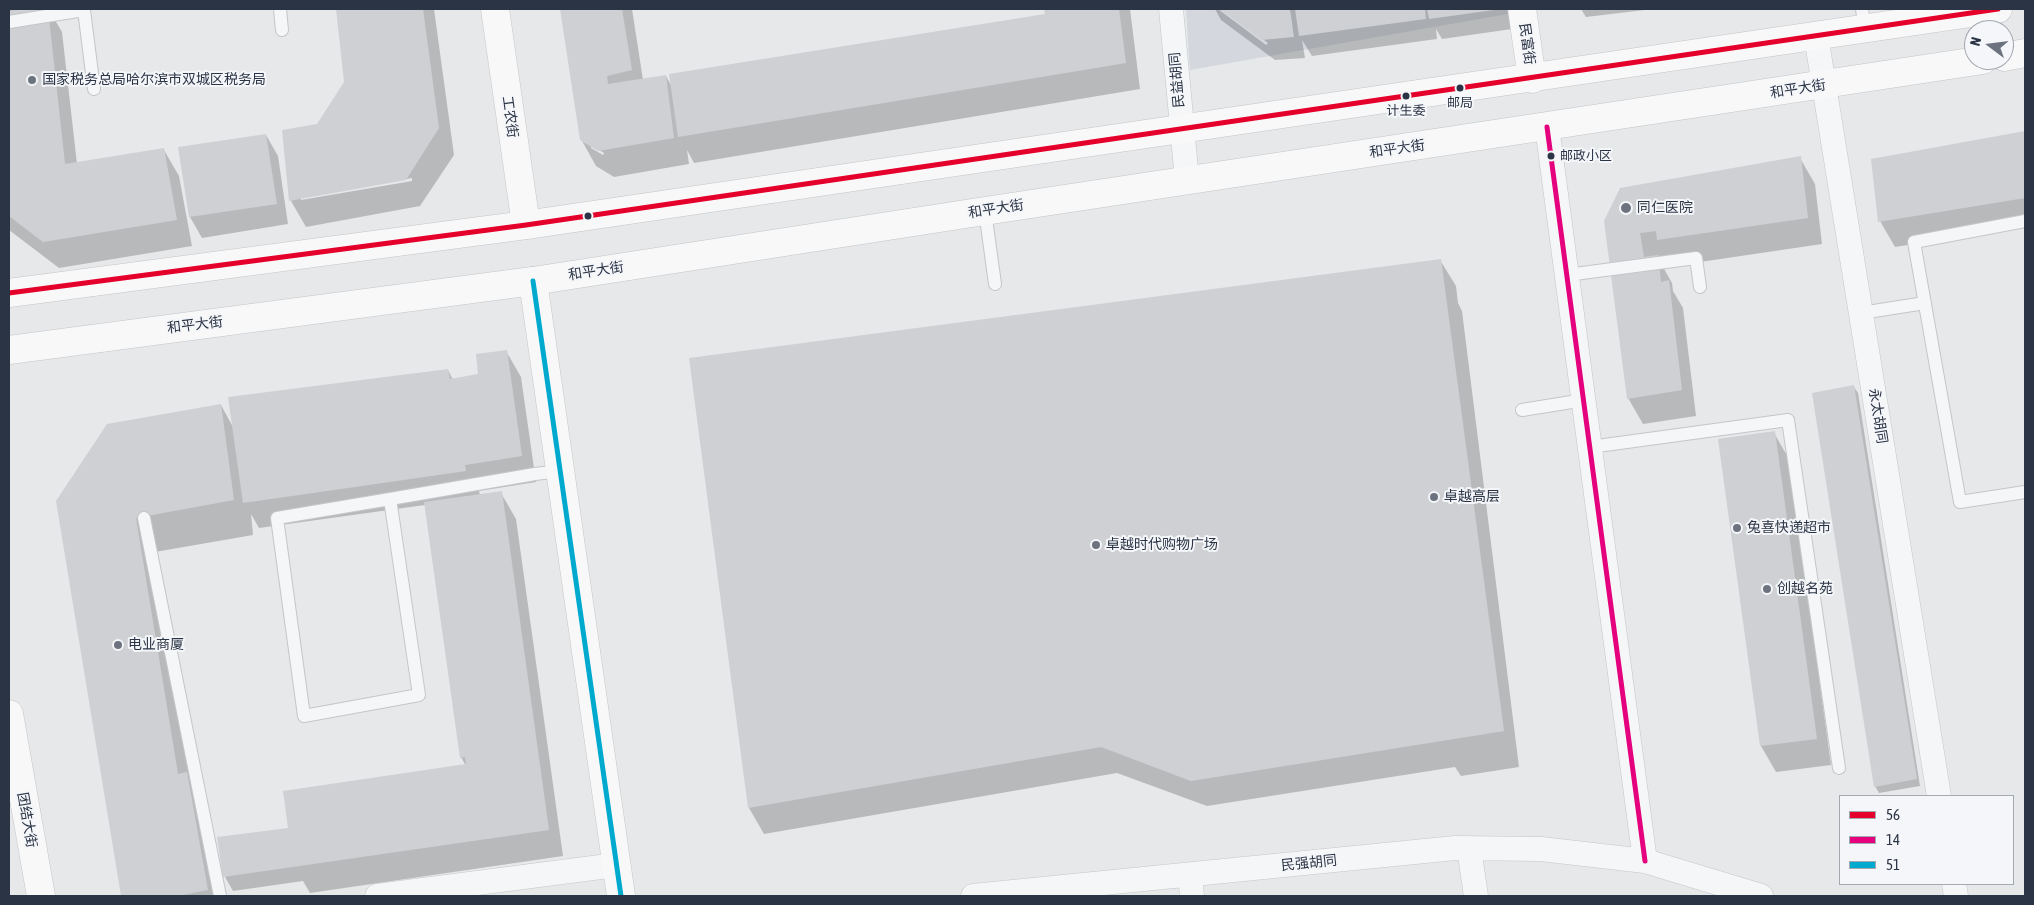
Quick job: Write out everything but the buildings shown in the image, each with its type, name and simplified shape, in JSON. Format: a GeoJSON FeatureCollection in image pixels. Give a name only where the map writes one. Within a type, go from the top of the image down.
{"type":"FeatureCollection","features":[{"type":"Feature","properties":{"kind":"main road","name":"工农街"},"geometry":{"type":"LineString","coordinates":[[496,9],[526,225]]}},
{"type":"Feature","properties":{"kind":"main road","name":"民富街"},"geometry":{"type":"LineString","coordinates":[[1522,9],[1532,79]]}},
{"type":"Feature","properties":{"kind":"main road"},"geometry":{"type":"LineString","coordinates":[[9,294],[526,225],[1532,79],[1816,36],[1864,19],[1998,9]]}},
{"type":"Feature","properties":{"kind":"main road","name":"和平大街"},"geometry":{"type":"LineString","coordinates":[[9,350],[533,281],[985,210],[1964,63]]}},
{"type":"Feature","properties":{"kind":"main road"},"geometry":{"type":"LineString","coordinates":[[533,281],[621,896]]}},
{"type":"Feature","properties":{"kind":"main road","name":"团结大街"},"geometry":{"type":"LineString","coordinates":[[9,714],[40,896]]}},
{"type":"Feature","properties":{"kind":"street","name":"民益胡同"},"geometry":{"type":"LineString","coordinates":[[1171,9],[1187,180]]}},
{"type":"Feature","properties":{"kind":"street","name":"永太胡同"},"geometry":{"type":"LineString","coordinates":[[1816,36],[1939,795]]}},
{"type":"Feature","properties":{"kind":"street"},"geometry":{"type":"LineString","coordinates":[[1547,127],[1645,861]]}},
{"type":"Feature","properties":{"kind":"street","name":"民强胡同"},"geometry":{"type":"LineString","coordinates":[[973,896],[1191,885],[1455,848],[1469,848],[1541,849],[1645,861],[1761,896]]}},
{"type":"Feature","properties":{"kind":"street"},"geometry":{"type":"LineString","coordinates":[[1469,848],[1476,896]]}},
{"type":"Feature","properties":{"kind":"street"},"geometry":{"type":"LineString","coordinates":[[377,896],[497,888],[616,865]]}},
{"type":"Feature","properties":{"kind":"lane"},"geometry":{"type":"LineString","coordinates":[[280,9],[282,30]]}},
{"type":"Feature","properties":{"kind":"lane"},"geometry":{"type":"LineString","coordinates":[[9,22],[84,10],[94,90]]}},
{"type":"Feature","properties":{"kind":"lane"},"geometry":{"type":"LineString","coordinates":[[985,210],[995,284]]}},
{"type":"Feature","properties":{"kind":"lane"},"geometry":{"type":"LineString","coordinates":[[2025,221],[1914,242],[1960,502],[2025,492]]}},
{"type":"Feature","properties":{"kind":"lane"},"geometry":{"type":"LineString","coordinates":[[1567,275],[1696,258],[1700,287]]}},
{"type":"Feature","properties":{"kind":"lane"},"geometry":{"type":"LineString","coordinates":[[1861,313],[1925,302]]}},
{"type":"Feature","properties":{"kind":"lane"},"geometry":{"type":"LineString","coordinates":[[1522,410],[1584,400]]}},
{"type":"Feature","properties":{"kind":"lane"},"geometry":{"type":"LineString","coordinates":[[1590,447],[1788,420],[1840,768]]}},
{"type":"Feature","properties":{"kind":"lane"},"geometry":{"type":"LineString","coordinates":[[390,499],[419,695],[304,716],[277,518],[390,499],[560,471]]}},
{"type":"Feature","properties":{"kind":"lane"},"geometry":{"type":"LineString","coordinates":[[144,518],[220,896]]}},
{"type":"Feature","properties":{"kind":"shaded area"},"geometry":{"type":"Polygon","coordinates":[[[1186,9],[1507,9],[1508,14],[1190,70],[1186,9]]]}},
{"type":"Feature","properties":{"kind":"transit line","name":"56"},"geometry":{"type":"LineString","coordinates":[[9,293],[526,225],[1998,9]]}},
{"type":"Feature","properties":{"kind":"transit line","name":"14"},"geometry":{"type":"LineString","coordinates":[[1547,127],[1645,861]]}},
{"type":"Feature","properties":{"kind":"transit line","name":"51"},"geometry":{"type":"LineString","coordinates":[[533,281],[621,896]]}},
{"type":"Feature","properties":{"kind":"place","name":"国家税务总局哈尔滨市双城区税务局"},"geometry":{"type":"Point","coordinates":[32,80]}},
{"type":"Feature","properties":{"kind":"place","name":"邮局"},"geometry":{"type":"Point","coordinates":[1460,88]}},
{"type":"Feature","properties":{"kind":"place","name":"计生委"},"geometry":{"type":"Point","coordinates":[1406,96]}},
{"type":"Feature","properties":{"kind":"place","name":"邮政小区"},"geometry":{"type":"Point","coordinates":[1551,156]}},
{"type":"Feature","properties":{"kind":"place","name":"同仁医院"},"geometry":{"type":"Point","coordinates":[1626,208]}},
{"type":"Feature","properties":{"kind":"place","name":"卓越高层"},"geometry":{"type":"Point","coordinates":[1434,497]}},
{"type":"Feature","properties":{"kind":"place","name":"兔喜快递超市"},"geometry":{"type":"Point","coordinates":[1737,528]}},
{"type":"Feature","properties":{"kind":"place","name":"卓越时代购物广场"},"geometry":{"type":"Point","coordinates":[1096,545]}},
{"type":"Feature","properties":{"kind":"place","name":"创越名苑"},"geometry":{"type":"Point","coordinates":[1767,589]}},
{"type":"Feature","properties":{"kind":"place","name":"电业商厦"},"geometry":{"type":"Point","coordinates":[118,645]}}]}
